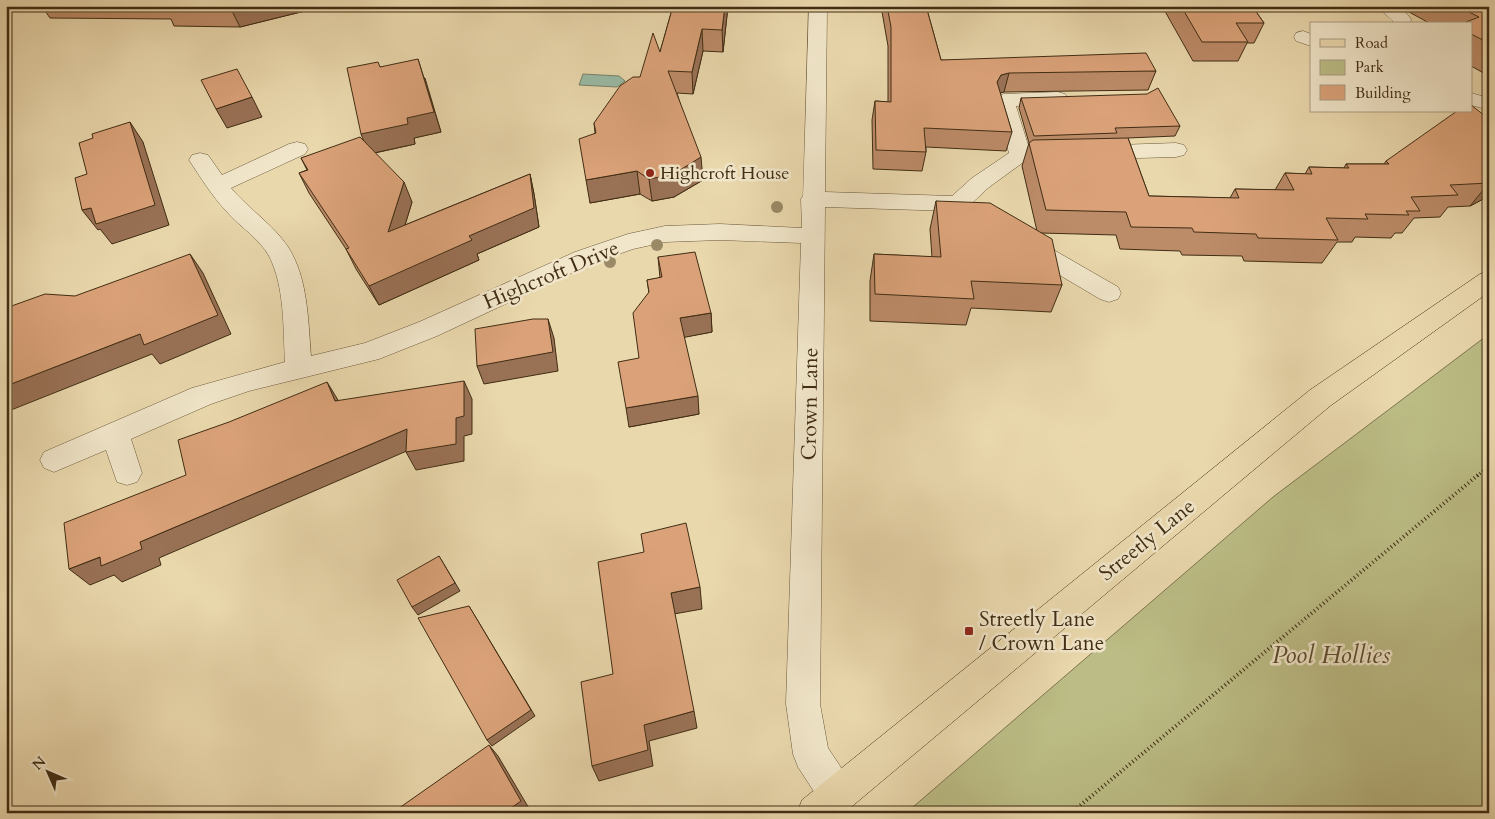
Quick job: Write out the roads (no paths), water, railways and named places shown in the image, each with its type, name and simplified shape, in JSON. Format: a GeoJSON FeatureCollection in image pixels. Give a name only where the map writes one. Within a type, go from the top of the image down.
{"type":"FeatureCollection","features":[{"type":"Feature","properties":{"kind":"main road","name":"Streetly Lane"},"geometry":{"type":"LineString","coordinates":[[826,803],[1320,398],[1489,280]]}},
{"type":"Feature","properties":{"kind":"street","name":"Crown Lane"},"geometry":{"type":"LineString","coordinates":[[818,6],[812,199],[814,236],[804,704],[811,754],[826,803]]}},
{"type":"Feature","properties":{"kind":"street"},"geometry":{"type":"LineString","coordinates":[[1385,6],[1402,19],[1401,22]]}},
{"type":"Feature","properties":{"kind":"street"},"geometry":{"type":"LineString","coordinates":[[1020,155],[1004,100],[1074,98]]}},
{"type":"Feature","properties":{"kind":"street"},"geometry":{"type":"LineString","coordinates":[[1472,99],[1489,104]]}},
{"type":"Feature","properties":{"kind":"street"},"geometry":{"type":"LineString","coordinates":[[217,186],[297,149]]}},
{"type":"Feature","properties":{"kind":"street"},"geometry":{"type":"LineString","coordinates":[[957,204],[980,183],[1020,155],[1176,150]]}},
{"type":"Feature","properties":{"kind":"street"},"geometry":{"type":"LineString","coordinates":[[200,160],[217,186],[235,207],[267,236],[280,253],[288,272],[299,368]]}},
{"type":"Feature","properties":{"kind":"street"},"geometry":{"type":"LineString","coordinates":[[812,199],[957,204],[1109,293]]}},
{"type":"Feature","properties":{"kind":"street","name":"Highcroft Drive"},"geometry":{"type":"LineString","coordinates":[[54,460],[202,396],[249,381],[370,352],[428,329],[583,258],[628,242],[665,234],[720,232],[814,236]]}},
{"type":"Feature","properties":{"kind":"street"},"geometry":{"type":"LineString","coordinates":[[116,434],[127,473]]}},
{"type":"Feature","properties":{"kind":"place","name":"Highcroft House"},"geometry":{"type":"Point","coordinates":[650,173]}},
{"type":"Feature","properties":{"kind":"place","name":"Streetly Lane / Crown Lane"},"geometry":{"type":"Point","coordinates":[969,631]}},
{"type":"Feature","properties":{"kind":"park label","name":"Pool Hollies"},"geometry":{"type":"Point","coordinates":[1331,655]}}]}
